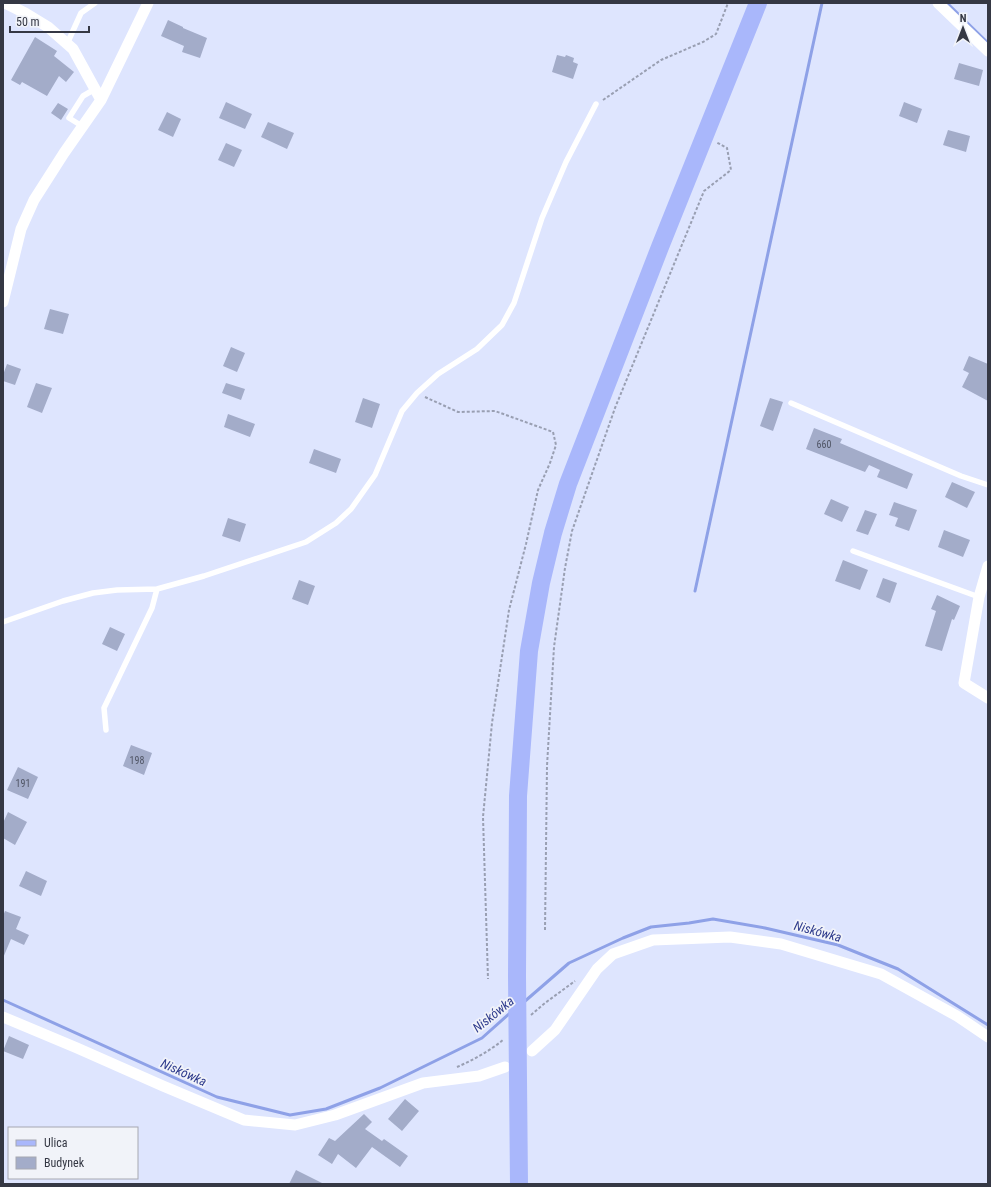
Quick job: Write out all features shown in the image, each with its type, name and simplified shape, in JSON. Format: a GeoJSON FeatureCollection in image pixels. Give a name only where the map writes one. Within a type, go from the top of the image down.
{"type":"FeatureCollection","features":[{"type":"Feature","properties":{"kind":"main road"},"geometry":{"type":"LineString","coordinates":[[519,1184],[512,1067],[517,976],[518,796],[529,651],[541,583],[553,533],[568,484],[608,378],[758,3]]}},
{"type":"Feature","properties":{"kind":"street"},"geometry":{"type":"LineString","coordinates":[[5,3],[25,13],[48,28],[73,49],[101,100]]}},
{"type":"Feature","properties":{"kind":"street"},"geometry":{"type":"LineString","coordinates":[[3,302],[21,230],[31,206],[64,153],[101,100],[148,3]]}},
{"type":"Feature","properties":{"kind":"street"},"geometry":{"type":"LineString","coordinates":[[938,3],[988,51]]}},
{"type":"Feature","properties":{"kind":"street"},"geometry":{"type":"LineString","coordinates":[[988,566],[979,597],[964,683],[988,698]]}},
{"type":"Feature","properties":{"kind":"street"},"geometry":{"type":"LineString","coordinates":[[532,1051],[555,1030],[598,969],[613,954],[653,940],[730,937],[781,944],[881,974],[957,1016],[988,1037]]}},
{"type":"Feature","properties":{"kind":"street"},"geometry":{"type":"LineString","coordinates":[[3,1017],[244,1120],[295,1125],[335,1115],[423,1083],[479,1076],[512,1067]]}},
{"type":"Feature","properties":{"kind":"lane"},"geometry":{"type":"LineString","coordinates":[[67,44],[81,13],[95,5],[95,3]]}},
{"type":"Feature","properties":{"kind":"lane"},"geometry":{"type":"LineString","coordinates":[[82,126],[69,118],[83,96],[95,89]]}},
{"type":"Feature","properties":{"kind":"lane"},"geometry":{"type":"LineString","coordinates":[[3,622],[63,601],[93,593],[157,588],[204,576],[306,542],[336,523],[351,509],[375,475],[402,411],[417,393],[438,374],[477,349],[502,325],[514,303],[542,218],[566,162],[596,104]]}},
{"type":"Feature","properties":{"kind":"lane"},"geometry":{"type":"LineString","coordinates":[[791,403],[961,476],[988,485]]}},
{"type":"Feature","properties":{"kind":"lane"},"geometry":{"type":"LineString","coordinates":[[853,551],[979,597]]}},
{"type":"Feature","properties":{"kind":"lane"},"geometry":{"type":"LineString","coordinates":[[106,730],[104,708],[152,608],[157,588]]}},
{"type":"Feature","properties":{"kind":"path"},"geometry":{"type":"LineString","coordinates":[[596,104],[661,60],[703,42],[716,34],[728,3]]}},
{"type":"Feature","properties":{"kind":"path"},"geometry":{"type":"LineString","coordinates":[[545,930],[547,766],[554,647],[569,545],[572,531],[615,408],[704,191],[731,170],[727,148],[705,136]]}},
{"type":"Feature","properties":{"kind":"path"},"geometry":{"type":"LineString","coordinates":[[417,393],[458,412],[494,411],[553,432],[556,445],[538,490],[509,610],[492,723],[484,816],[488,979]]}},
{"type":"Feature","properties":{"kind":"building"},"geometry":{"type":"Polygon","coordinates":[[[168,20],[207,38],[200,58],[182,52],[184,46],[161,36],[168,20]]]}},
{"type":"Feature","properties":{"kind":"building"},"geometry":{"type":"Polygon","coordinates":[[[35,37],[57,51],[54,56],[74,72],[66,82],[59,76],[47,96],[22,82],[20,85],[11,80],[35,37]]]}},
{"type":"Feature","properties":{"kind":"building"},"geometry":{"type":"Polygon","coordinates":[[[557,55],[565,57],[566,55],[574,58],[573,62],[578,64],[573,79],[552,72],[557,55]]]}},
{"type":"Feature","properties":{"kind":"building"},"geometry":{"type":"Polygon","coordinates":[[[959,63],[983,70],[979,86],[954,79],[959,63]]]}},
{"type":"Feature","properties":{"kind":"building"},"geometry":{"type":"Polygon","coordinates":[[[226,102],[252,114],[245,129],[219,118],[226,102]]]}},
{"type":"Feature","properties":{"kind":"building"},"geometry":{"type":"Polygon","coordinates":[[[904,102],[922,109],[917,123],[899,116],[904,102]]]}},
{"type":"Feature","properties":{"kind":"building"},"geometry":{"type":"Polygon","coordinates":[[[58,103],[68,109],[61,120],[51,113],[58,103]]]}},
{"type":"Feature","properties":{"kind":"building"},"geometry":{"type":"Polygon","coordinates":[[[167,112],[181,119],[173,137],[158,130],[167,112]]]}},
{"type":"Feature","properties":{"kind":"building"},"geometry":{"type":"Polygon","coordinates":[[[268,122],[294,133],[287,149],[261,137],[268,122]]]}},
{"type":"Feature","properties":{"kind":"building"},"geometry":{"type":"Polygon","coordinates":[[[948,130],[970,136],[966,152],[943,145],[948,130]]]}},
{"type":"Feature","properties":{"kind":"building"},"geometry":{"type":"Polygon","coordinates":[[[226,143],[242,150],[234,167],[218,160],[226,143]]]}},
{"type":"Feature","properties":{"kind":"building"},"geometry":{"type":"Polygon","coordinates":[[[50,309],[69,314],[63,334],[44,329],[50,309]]]}},
{"type":"Feature","properties":{"kind":"building"},"geometry":{"type":"Polygon","coordinates":[[[231,347],[245,353],[237,372],[223,366],[231,347]]]}},
{"type":"Feature","properties":{"kind":"building"},"geometry":{"type":"Polygon","coordinates":[[[969,356],[988,364],[988,401],[962,387],[969,373],[963,370],[969,356]]]}},
{"type":"Feature","properties":{"kind":"building"},"geometry":{"type":"Polygon","coordinates":[[[7,364],[21,369],[15,385],[3,381],[3,375],[7,364]]]}},
{"type":"Feature","properties":{"kind":"building"},"geometry":{"type":"Polygon","coordinates":[[[36,383],[52,388],[42,413],[27,407],[36,383]]]}},
{"type":"Feature","properties":{"kind":"building"},"geometry":{"type":"Polygon","coordinates":[[[226,383],[245,389],[241,400],[222,393],[226,383]]]}},
{"type":"Feature","properties":{"kind":"building"},"geometry":{"type":"Polygon","coordinates":[[[363,398],[380,404],[372,428],[355,422],[363,398]]]}},
{"type":"Feature","properties":{"kind":"building"},"geometry":{"type":"Polygon","coordinates":[[[770,398],[783,402],[773,431],[760,426],[770,398]]]}},
{"type":"Feature","properties":{"kind":"building"},"geometry":{"type":"Polygon","coordinates":[[[228,414],[255,424],[250,437],[224,427],[228,414]]]}},
{"type":"Feature","properties":{"kind":"building"},"geometry":{"type":"Polygon","coordinates":[[[814,428],[842,439],[840,443],[913,474],[907,489],[877,477],[880,470],[869,465],[865,472],[806,449],[814,428]]]}},
{"type":"Feature","properties":{"kind":"building"},"geometry":{"type":"Polygon","coordinates":[[[314,449],[341,459],[336,473],[309,463],[314,449]]]}},
{"type":"Feature","properties":{"kind":"building"},"geometry":{"type":"Polygon","coordinates":[[[952,482],[975,492],[967,508],[945,497],[952,482]]]}},
{"type":"Feature","properties":{"kind":"building"},"geometry":{"type":"Polygon","coordinates":[[[831,499],[849,507],[842,522],[824,514],[831,499]]]}},
{"type":"Feature","properties":{"kind":"building"},"geometry":{"type":"Polygon","coordinates":[[[894,502],[917,510],[909,531],[895,526],[898,518],[889,515],[894,502]]]}},
{"type":"Feature","properties":{"kind":"building"},"geometry":{"type":"Polygon","coordinates":[[[865,510],[877,514],[868,535],[856,531],[865,510]]]}},
{"type":"Feature","properties":{"kind":"building"},"geometry":{"type":"Polygon","coordinates":[[[228,518],[246,524],[240,542],[222,536],[228,518]]]}},
{"type":"Feature","properties":{"kind":"building"},"geometry":{"type":"Polygon","coordinates":[[[944,530],[970,540],[963,557],[938,547],[944,530]]]}},
{"type":"Feature","properties":{"kind":"building"},"geometry":{"type":"Polygon","coordinates":[[[843,560],[868,570],[860,590],[835,581],[843,560]]]}},
{"type":"Feature","properties":{"kind":"building"},"geometry":{"type":"Polygon","coordinates":[[[883,578],[897,583],[890,603],[876,597],[883,578]]]}},
{"type":"Feature","properties":{"kind":"building"},"geometry":{"type":"Polygon","coordinates":[[[299,580],[315,586],[308,605],[292,599],[299,580]]]}},
{"type":"Feature","properties":{"kind":"building"},"geometry":{"type":"Polygon","coordinates":[[[937,595],[960,606],[954,620],[952,619],[942,651],[925,646],[936,611],[931,609],[937,595]]]}},
{"type":"Feature","properties":{"kind":"building"},"geometry":{"type":"Polygon","coordinates":[[[110,627],[125,634],[117,651],[102,644],[110,627]]]}},
{"type":"Feature","properties":{"kind":"building"},"geometry":{"type":"Polygon","coordinates":[[[131,745],[152,753],[144,775],[123,766],[131,745]]]}},
{"type":"Feature","properties":{"kind":"building"},"geometry":{"type":"Polygon","coordinates":[[[18,767],[38,777],[28,799],[7,790],[18,767]]]}},
{"type":"Feature","properties":{"kind":"building"},"geometry":{"type":"Polygon","coordinates":[[[8,812],[27,822],[15,845],[3,838],[3,823],[8,812]]]}},
{"type":"Feature","properties":{"kind":"building"},"geometry":{"type":"Polygon","coordinates":[[[26,871],[47,881],[41,896],[19,886],[26,871]]]}},
{"type":"Feature","properties":{"kind":"building"},"geometry":{"type":"Polygon","coordinates":[[[5,911],[21,917],[16,929],[29,935],[24,945],[11,939],[3,958],[3,916],[5,911]]]}},
{"type":"Feature","properties":{"kind":"building"},"geometry":{"type":"Polygon","coordinates":[[[9,1036],[29,1045],[23,1059],[3,1051],[9,1036]]]}},
{"type":"Feature","properties":{"kind":"building"},"geometry":{"type":"Polygon","coordinates":[[[405,1099],[419,1111],[402,1131],[388,1119],[405,1099]]]}},
{"type":"Feature","properties":{"kind":"building"},"geometry":{"type":"Polygon","coordinates":[[[364,1114],[372,1122],[365,1129],[382,1141],[384,1139],[408,1156],[400,1167],[372,1147],[356,1168],[338,1154],[332,1164],[318,1155],[329,1138],[335,1141],[364,1114]]]}},
{"type":"Feature","properties":{"kind":"building"},"geometry":{"type":"Polygon","coordinates":[[[296,1170],[324,1184],[289,1184],[296,1170]]]}},
{"type":"Feature","properties":{"kind":"waterway"},"geometry":{"type":"LineString","coordinates":[[695,591],[822,3]]}},
{"type":"Feature","properties":{"kind":"waterway"},"geometry":{"type":"LineString","coordinates":[[947,3],[988,43]]}},
{"type":"Feature","properties":{"kind":"waterway","name":"Niskówka"},"geometry":{"type":"LineString","coordinates":[[524,1002],[569,963],[623,938],[651,927],[713,919],[765,928],[838,945],[898,969],[988,1025]]}},
{"type":"Feature","properties":{"kind":"waterway","name":"Niskówka"},"geometry":{"type":"LineString","coordinates":[[3,1000],[217,1097],[290,1115],[326,1109],[380,1088],[482,1038],[510,1013]]}}]}
